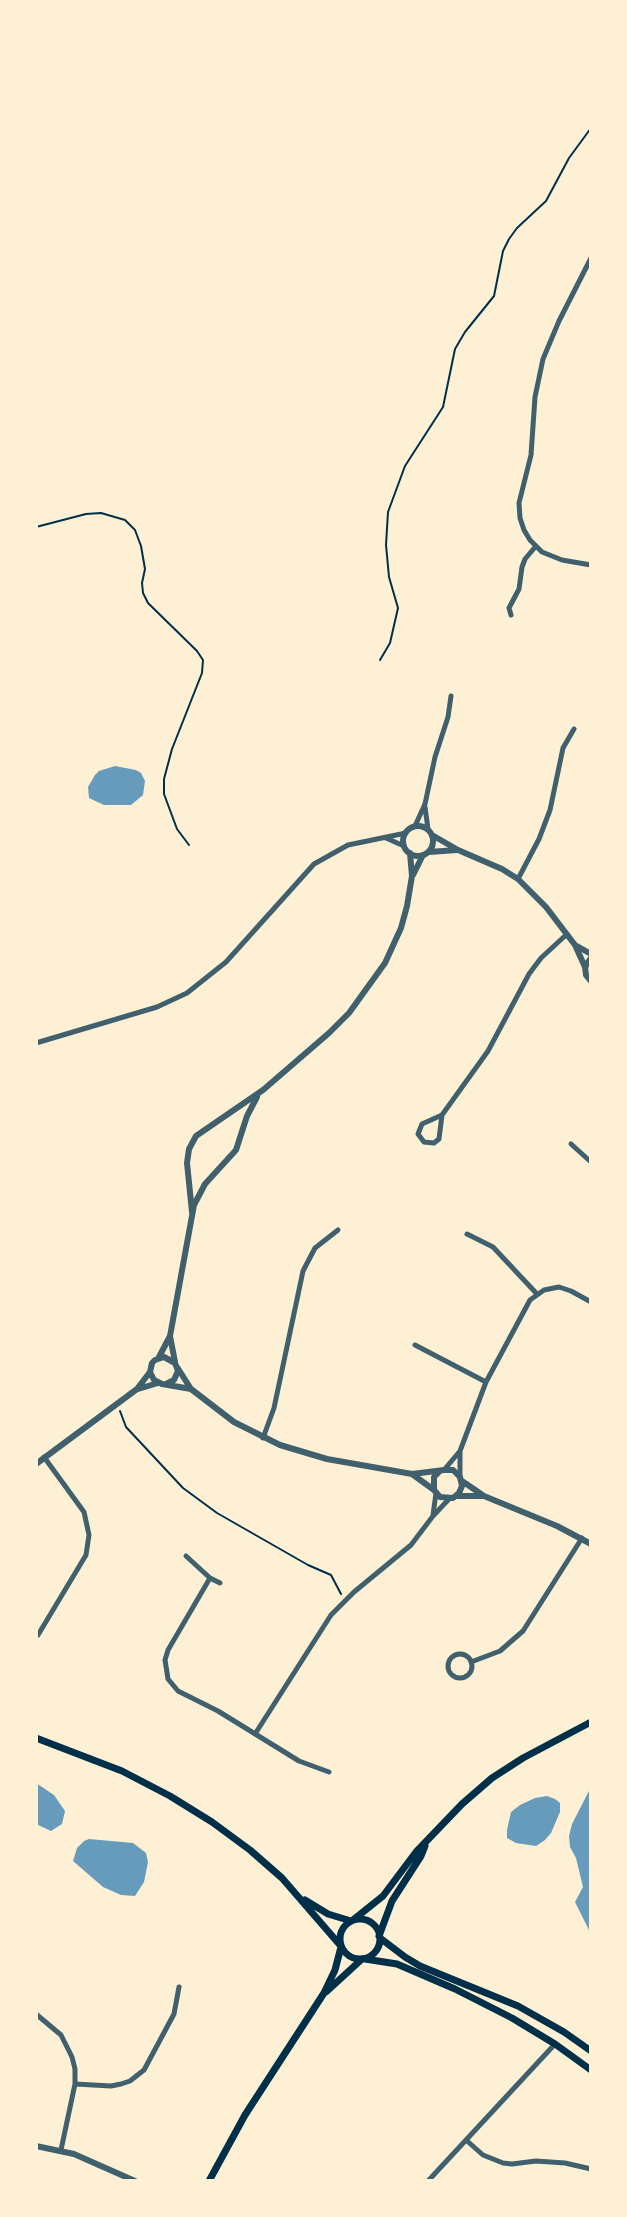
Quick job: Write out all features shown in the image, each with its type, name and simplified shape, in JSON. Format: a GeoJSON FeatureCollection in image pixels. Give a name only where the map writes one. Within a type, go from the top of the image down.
{"type":"FeatureCollection","features":[{"type":"Feature","properties":{"kind":"main road"},"geometry":{"type":"LineString","coordinates":[[209,2181],[245,2115],[324,1994],[335,1970],[341,1946],[340,1934],[352,1921],[382,1896],[416,1852],[462,1804],[492,1778],[523,1758],[591,1722]]}},
{"type":"Feature","properties":{"kind":"main road"},"geometry":{"type":"LineString","coordinates":[[36,1738],[96,1760],[170,1796],[212,1822],[250,1850],[302,1899],[350,1957],[397,1964],[455,1989],[512,2018],[555,2044],[591,2070]]}},
{"type":"Feature","properties":{"kind":"main road"},"geometry":{"type":"LineString","coordinates":[[324,1994],[364,1959],[374,1953],[388,1909],[400,1886],[421,1856],[427,1841]]}},
{"type":"Feature","properties":{"kind":"main road"},"geometry":{"type":"LineString","coordinates":[[302,1899],[328,1914],[352,1921],[367,1921],[373,1924],[380,1937],[405,1957],[420,1966],[518,2006],[564,2032],[591,2051]]}},
{"type":"Feature","properties":{"kind":"main road"},"geometry":{"type":"LineString","coordinates":[[555,2044],[564,2032]]}},
{"type":"Feature","properties":{"kind":"street"},"geometry":{"type":"LineString","coordinates":[[591,258],[548,344],[538,378],[532,444],[519,503],[520,518],[524,530],[536,546],[549,556],[591,565]]}},
{"type":"Feature","properties":{"kind":"street"},"geometry":{"type":"LineString","coordinates":[[511,615],[509,608],[519,588],[522,566],[536,546]]}},
{"type":"Feature","properties":{"kind":"street"},"geometry":{"type":"LineString","coordinates":[[36,1043],[157,1007],[187,993],[226,962],[314,864],[348,845],[406,833],[415,826],[425,804],[435,757],[448,717],[450,696]]}},
{"type":"Feature","properties":{"kind":"street"},"geometry":{"type":"LineString","coordinates":[[518,879],[539,839],[550,810],[563,748],[574,728]]}},
{"type":"Feature","properties":{"kind":"street"},"geometry":{"type":"LineString","coordinates":[[412,876],[433,844],[425,804]]}},
{"type":"Feature","properties":{"kind":"street"},"geometry":{"type":"LineString","coordinates":[[415,826],[430,832],[458,850],[489,862],[518,879],[546,906],[575,945],[585,967],[586,976],[591,981]]}},
{"type":"Feature","properties":{"kind":"street"},"geometry":{"type":"LineString","coordinates":[[404,846],[406,833]]}},
{"type":"Feature","properties":{"kind":"street"},"geometry":{"type":"LineString","coordinates":[[385,838],[404,846],[414,855],[458,850]]}},
{"type":"Feature","properties":{"kind":"street"},"geometry":{"type":"LineString","coordinates":[[192,1212],[187,1163],[195,1138],[207,1127],[231,1114],[262,1090],[329,1033],[350,1013],[367,991],[385,963],[401,928],[412,876],[410,853]]}},
{"type":"Feature","properties":{"kind":"street"},"geometry":{"type":"LineString","coordinates":[[442,1115],[422,1124],[418,1134],[424,1142],[434,1143],[439,1139],[442,1115],[488,1051],[529,974],[541,958],[567,934]]}},
{"type":"Feature","properties":{"kind":"street"},"geometry":{"type":"LineString","coordinates":[[575,945],[591,954]]}},
{"type":"Feature","properties":{"kind":"street"},"geometry":{"type":"LineString","coordinates":[[585,967],[591,958]]}},
{"type":"Feature","properties":{"kind":"street"},"geometry":{"type":"LineString","coordinates":[[36,1464],[137,1389],[150,1372],[152,1363],[159,1357],[170,1336],[192,1212],[202,1188],[236,1150],[248,1112],[262,1090]]}},
{"type":"Feature","properties":{"kind":"street"},"geometry":{"type":"LineString","coordinates":[[571,1144],[591,1162]]}},
{"type":"Feature","properties":{"kind":"street"},"geometry":{"type":"LineString","coordinates":[[263,1438],[274,1408],[306,1263],[315,1248],[338,1230]]}},
{"type":"Feature","properties":{"kind":"street"},"geometry":{"type":"LineString","coordinates":[[467,1234],[493,1247],[536,1294]]}},
{"type":"Feature","properties":{"kind":"street"},"geometry":{"type":"LineString","coordinates":[[255,1734],[321,1630],[344,1601],[400,1555],[419,1536],[432,1516],[461,1490],[460,1451],[486,1382],[530,1300],[536,1294],[551,1287],[559,1287],[572,1291],[591,1302]]}},
{"type":"Feature","properties":{"kind":"street"},"geometry":{"type":"LineString","coordinates":[[166,1384],[174,1380],[176,1365],[170,1336]]}},
{"type":"Feature","properties":{"kind":"street"},"geometry":{"type":"LineString","coordinates":[[415,1345],[486,1382]]}},
{"type":"Feature","properties":{"kind":"street"},"geometry":{"type":"LineString","coordinates":[[159,1357],[168,1357],[176,1365],[191,1389],[234,1422],[263,1438],[294,1450],[326,1459],[412,1474],[453,1470],[461,1479],[484,1496],[550,1522],[591,1544]]}},
{"type":"Feature","properties":{"kind":"street"},"geometry":{"type":"LineString","coordinates":[[150,1372],[158,1383]]}},
{"type":"Feature","properties":{"kind":"street"},"geometry":{"type":"LineString","coordinates":[[137,1389],[158,1383],[191,1389]]}},
{"type":"Feature","properties":{"kind":"street"},"geometry":{"type":"LineString","coordinates":[[432,1516],[435,1492],[433,1481],[460,1451]]}},
{"type":"Feature","properties":{"kind":"street"},"geometry":{"type":"LineString","coordinates":[[38,1635],[86,1554],[89,1535],[84,1512],[44,1457]]}},
{"type":"Feature","properties":{"kind":"street"},"geometry":{"type":"LineString","coordinates":[[412,1474],[435,1492],[452,1497],[484,1496]]}},
{"type":"Feature","properties":{"kind":"street"},"geometry":{"type":"LineString","coordinates":[[471,1662],[500,1651],[523,1631],[582,1538]]}},
{"type":"Feature","properties":{"kind":"street"},"geometry":{"type":"LineString","coordinates":[[186,1556],[210,1578],[220,1583]]}},
{"type":"Feature","properties":{"kind":"street"},"geometry":{"type":"LineString","coordinates":[[210,1578],[168,1650],[165,1660],[168,1679],[178,1691],[218,1711],[299,1761],[330,1772]]}},
{"type":"Feature","properties":{"kind":"street"},"geometry":{"type":"LineString","coordinates":[[455,1655],[465,1655],[471,1662],[470,1672],[465,1677],[457,1678],[449,1672],[449,1662],[455,1655]]}},
{"type":"Feature","properties":{"kind":"street"},"geometry":{"type":"LineString","coordinates":[[75,2084],[111,2086],[121,2084],[144,2070],[174,2014],[179,1987]]}},
{"type":"Feature","properties":{"kind":"street"},"geometry":{"type":"LineString","coordinates":[[36,2014],[61,2035],[72,2057],[75,2084],[61,2150]]}},
{"type":"Feature","properties":{"kind":"street"},"geometry":{"type":"LineString","coordinates":[[428,2181],[555,2044]]}},
{"type":"Feature","properties":{"kind":"street"},"geometry":{"type":"LineString","coordinates":[[466,2140],[483,2155],[503,2163],[565,2162],[591,2169]]}},
{"type":"Feature","properties":{"kind":"street"},"geometry":{"type":"LineString","coordinates":[[36,2146],[61,2150],[91,2160],[135,2181]]}},
{"type":"Feature","properties":{"kind":"path"},"geometry":{"type":"LineString","coordinates":[[380,660],[390,643],[398,608],[389,577],[386,546],[388,512],[405,466],[443,407],[455,349],[465,332],[494,296],[503,251],[509,239],[517,228],[546,201],[569,158],[591,128]]}},
{"type":"Feature","properties":{"kind":"path"},"geometry":{"type":"LineString","coordinates":[[36,527],[93,514],[113,515],[125,520],[135,530],[141,546],[145,569],[142,583],[146,598],[197,650],[203,660],[202,673],[172,749],[164,779],[164,794],[177,829],[189,845]]}},
{"type":"Feature","properties":{"kind":"path"},"geometry":{"type":"LineString","coordinates":[[117,1404],[126,1427],[183,1488],[217,1513],[308,1565],[331,1575],[344,1601]]}},
{"type":"Feature","properties":{"kind":"water"},"geometry":{"type":"Polygon","coordinates":[[[115,766],[136,770],[141,773],[145,781],[143,795],[131,805],[104,805],[89,798],[88,787],[95,775],[99,771],[115,766]]]}},
{"type":"Feature","properties":{"kind":"water"},"geometry":{"type":"Polygon","coordinates":[[[36,1783],[54,1795],[65,1811],[62,1824],[51,1831],[36,1824],[36,1783]]]}},
{"type":"Feature","properties":{"kind":"water"},"geometry":{"type":"Polygon","coordinates":[[[591,1787],[591,1934],[575,1902],[583,1887],[576,1858],[570,1847],[569,1836],[572,1824],[591,1787]]]}},
{"type":"Feature","properties":{"kind":"water"},"geometry":{"type":"Polygon","coordinates":[[[547,1796],[560,1803],[560,1812],[551,1833],[545,1840],[536,1846],[516,1843],[507,1838],[511,1812],[520,1805],[535,1798],[547,1796]]]}},
{"type":"Feature","properties":{"kind":"water"},"geometry":{"type":"Polygon","coordinates":[[[89,1839],[133,1843],[146,1853],[148,1862],[144,1882],[135,1896],[121,1895],[103,1887],[73,1861],[77,1848],[89,1839]]]}}]}
